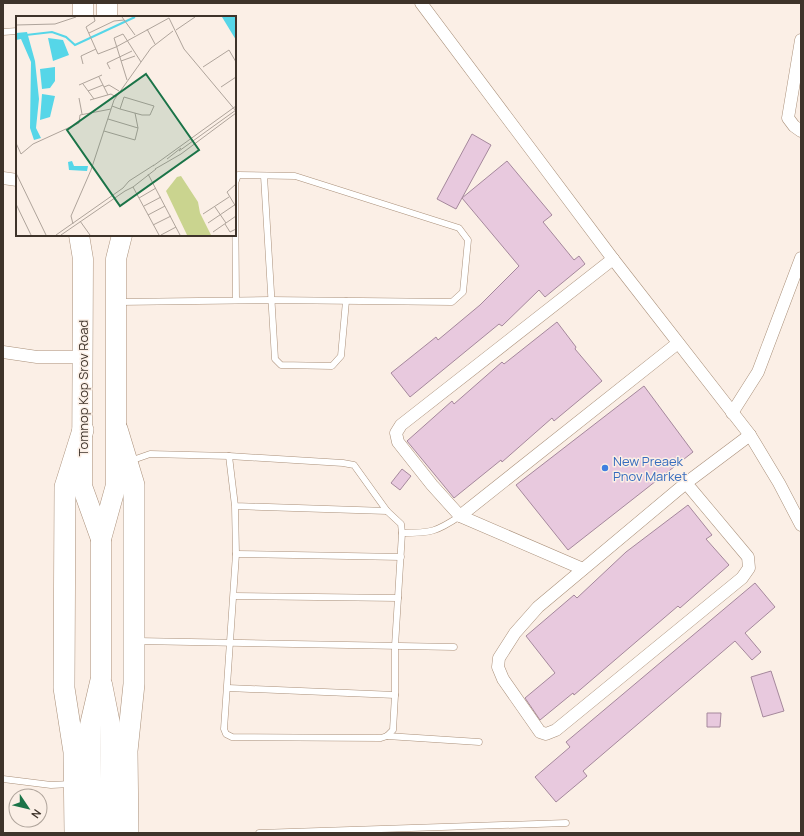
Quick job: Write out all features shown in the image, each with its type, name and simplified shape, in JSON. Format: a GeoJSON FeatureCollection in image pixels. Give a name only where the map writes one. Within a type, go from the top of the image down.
{"type":"FeatureCollection","features":[{"type":"Feature","properties":{"kind":"highway"},"geometry":{"type":"LineString","coordinates":[[117,429],[134,485],[134,684],[127,751],[128,833]]}},
{"type":"Feature","properties":{"kind":"highway"},"geometry":{"type":"LineString","coordinates":[[75,833],[74,752],[64,688],[65,487],[83,430]]}},
{"type":"Feature","properties":{"kind":"main road"},"geometry":{"type":"LineString","coordinates":[[84,3],[84,16]]}},
{"type":"Feature","properties":{"kind":"main road"},"geometry":{"type":"LineString","coordinates":[[107,3],[107,16]]}},
{"type":"Feature","properties":{"kind":"main road","name":"Tomnop Kop Srov Road"},"geometry":{"type":"LineString","coordinates":[[80,236],[84,259],[82,486],[101,539]]}},
{"type":"Feature","properties":{"kind":"main road","name":"Tomnop Kop Srov Road"},"geometry":{"type":"LineString","coordinates":[[92,833],[90,725],[100,678],[101,539],[116,485],[116,259],[122,236]]}},
{"type":"Feature","properties":{"kind":"main road","name":"Tomnop Kop Srov Road"},"geometry":{"type":"LineString","coordinates":[[100,678],[110,724],[111,833]]}},
{"type":"Feature","properties":{"kind":"street"},"geometry":{"type":"LineString","coordinates":[[421,3],[614,259],[750,435],[797,509],[801,525]]}},
{"type":"Feature","properties":{"kind":"street"},"geometry":{"type":"LineString","coordinates":[[801,40],[788,118],[794,126],[801,131]]}},
{"type":"Feature","properties":{"kind":"street"},"geometry":{"type":"LineString","coordinates":[[3,178],[16,180]]}},
{"type":"Feature","properties":{"kind":"street"},"geometry":{"type":"LineString","coordinates":[[732,413],[758,372],[801,258]]}},
{"type":"Feature","properties":{"kind":"street"},"geometry":{"type":"LineString","coordinates":[[583,569],[460,516],[432,485],[398,442],[396,433],[401,425],[614,259]]}},
{"type":"Feature","properties":{"kind":"street"},"geometry":{"type":"LineString","coordinates":[[460,516],[678,343]]}},
{"type":"Feature","properties":{"kind":"street"},"geometry":{"type":"LineString","coordinates":[[3,352],[37,357],[83,357]]}},
{"type":"Feature","properties":{"kind":"street"},"geometry":{"type":"LineString","coordinates":[[686,483],[748,556],[749,568],[742,578],[556,730],[546,734],[540,732],[503,679],[498,667],[499,658],[515,633],[538,607],[583,569],[686,483],[750,435]]}},
{"type":"Feature","properties":{"kind":"lane"},"geometry":{"type":"LineString","coordinates":[[3,32],[16,31]]}},
{"type":"Feature","properties":{"kind":"lane"},"geometry":{"type":"LineString","coordinates":[[116,302],[270,300],[452,302],[463,292],[468,240],[459,228],[295,176],[238,175],[236,178],[236,300]]}},
{"type":"Feature","properties":{"kind":"lane"},"geometry":{"type":"LineString","coordinates":[[264,176],[270,300],[275,359],[281,365],[332,366],[341,356],[346,301]]}},
{"type":"Feature","properties":{"kind":"lane"},"geometry":{"type":"LineString","coordinates":[[127,462],[150,454],[229,456],[343,463],[354,466],[387,511],[400,524],[402,533],[395,646],[395,695],[392,730],[387,736]]}},
{"type":"Feature","properties":{"kind":"lane"},"geometry":{"type":"LineString","coordinates":[[229,456],[235,506],[236,554],[224,729],[226,734],[232,737],[381,738],[387,736],[479,742]]}},
{"type":"Feature","properties":{"kind":"lane"},"geometry":{"type":"LineString","coordinates":[[235,506],[387,511]]}},
{"type":"Feature","properties":{"kind":"lane"},"geometry":{"type":"LineString","coordinates":[[402,533],[428,533],[440,529],[460,516]]}},
{"type":"Feature","properties":{"kind":"lane"},"geometry":{"type":"LineString","coordinates":[[236,554],[401,557]]}},
{"type":"Feature","properties":{"kind":"lane"},"geometry":{"type":"LineString","coordinates":[[234,596],[398,598]]}},
{"type":"Feature","properties":{"kind":"lane"},"geometry":{"type":"LineString","coordinates":[[134,640],[454,647]]}},
{"type":"Feature","properties":{"kind":"lane"},"geometry":{"type":"LineString","coordinates":[[228,688],[395,695]]}},
{"type":"Feature","properties":{"kind":"lane"},"geometry":{"type":"LineString","coordinates":[[3,779],[51,785],[74,784]]}},
{"type":"Feature","properties":{"kind":"lane"},"geometry":{"type":"LineString","coordinates":[[260,833],[566,823]]}},
{"type":"Feature","properties":{"kind":"building"},"geometry":{"type":"Polygon","coordinates":[[[472,134],[491,145],[456,209],[437,199],[472,134]]]}},
{"type":"Feature","properties":{"kind":"building"},"geometry":{"type":"Polygon","coordinates":[[[507,161],[552,215],[543,222],[574,260],[579,256],[585,264],[545,297],[539,290],[502,326],[499,324],[410,397],[391,373],[436,337],[438,340],[480,305],[519,266],[462,198],[507,161]]]}},
{"type":"Feature","properties":{"kind":"building"},"geometry":{"type":"Polygon","coordinates":[[[557,322],[576,347],[575,349],[602,381],[554,421],[552,418],[502,462],[501,460],[454,498],[407,441],[452,401],[454,404],[502,362],[504,364],[557,322]]]}},
{"type":"Feature","properties":{"kind":"building","name":"New Preaek Pnov Market"},"geometry":{"type":"Polygon","coordinates":[[[644,386],[693,452],[568,550],[516,485],[644,386]]]}},
{"type":"Feature","properties":{"kind":"building"},"geometry":{"type":"Polygon","coordinates":[[[402,469],[411,476],[400,490],[391,483],[402,469]]]}},
{"type":"Feature","properties":{"kind":"building"},"geometry":{"type":"Polygon","coordinates":[[[688,505],[712,535],[706,539],[729,565],[680,608],[678,606],[574,695],[573,693],[540,720],[525,698],[555,673],[526,636],[574,595],[577,598],[626,552],[688,505]]]}},
{"type":"Feature","properties":{"kind":"building"},"geometry":{"type":"Polygon","coordinates":[[[755,583],[775,607],[745,633],[761,652],[752,660],[735,641],[583,771],[587,776],[556,802],[535,777],[570,747],[566,742],[755,583]]]}},
{"type":"Feature","properties":{"kind":"building"},"geometry":{"type":"Polygon","coordinates":[[[771,671],[784,711],[763,717],[751,677],[771,671]]]}},
{"type":"Feature","properties":{"kind":"building"},"geometry":{"type":"Polygon","coordinates":[[[707,713],[721,713],[720,727],[707,727],[707,713]]]}},
{"type":"Feature","properties":{"kind":"place","name":"New Preaek Pnov Market"},"geometry":{"type":"Point","coordinates":[605,468]}}]}
